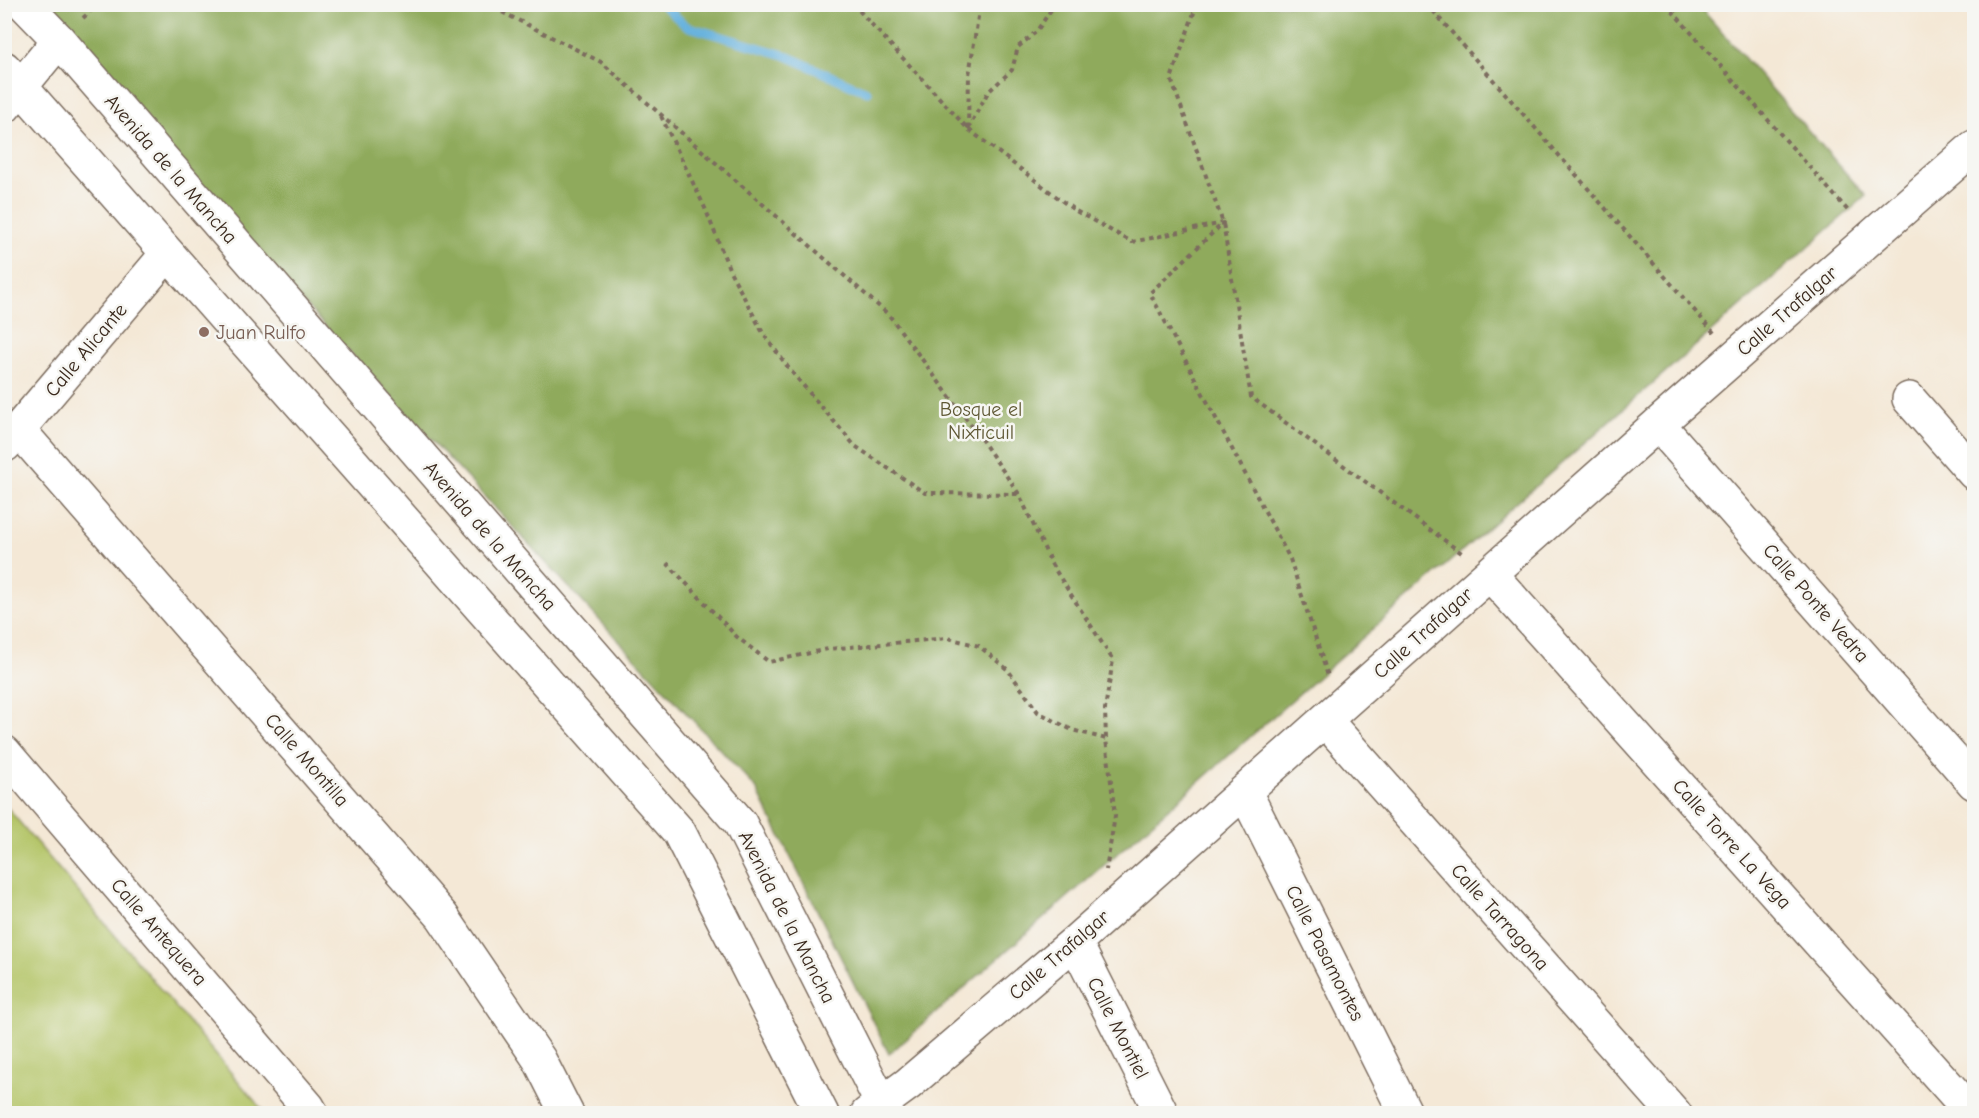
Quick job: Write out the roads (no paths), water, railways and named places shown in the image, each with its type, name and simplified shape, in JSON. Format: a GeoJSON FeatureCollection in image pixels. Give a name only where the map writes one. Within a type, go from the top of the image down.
{"type":"FeatureCollection","features":[{"type":"Feature","properties":{"kind":"street","name":"Avenida de la Mancha"},"geometry":{"type":"LineString","coordinates":[[24,4],[59,40],[740,823],[879,1110]]}},
{"type":"Feature","properties":{"kind":"street"},"geometry":{"type":"LineString","coordinates":[[59,40],[11,87],[167,254],[679,832],[822,1113]]}},
{"type":"Feature","properties":{"kind":"street","name":"Calle Trafalgar"},"geometry":{"type":"LineString","coordinates":[[879,1110],[1075,942],[1658,424],[1974,147]]}},
{"type":"Feature","properties":{"kind":"street","name":"Calle Alicante"},"geometry":{"type":"LineString","coordinates":[[11,437],[167,254]]}},
{"type":"Feature","properties":{"kind":"street"},"geometry":{"type":"LineString","coordinates":[[1909,399],[1974,473]]}},
{"type":"Feature","properties":{"kind":"street","name":"Calle Ponte Vedra"},"geometry":{"type":"LineString","coordinates":[[1658,424],[1974,783]]}},
{"type":"Feature","properties":{"kind":"street","name":"Calle Montilla"},"geometry":{"type":"LineString","coordinates":[[11,437],[442,916],[539,1059],[567,1113]]}},
{"type":"Feature","properties":{"kind":"street","name":"Calle Torre La Vega"},"geometry":{"type":"LineString","coordinates":[[1490,573],[1973,1113]]}},
{"type":"Feature","properties":{"kind":"street","name":"Calle Tarragona"},"geometry":{"type":"LineString","coordinates":[[1325,720],[1675,1113]]}},
{"type":"Feature","properties":{"kind":"street","name":"Calle Antequera"},"geometry":{"type":"LineString","coordinates":[[4,752],[312,1113]]}},
{"type":"Feature","properties":{"kind":"street","name":"Calle Pasamontes"},"geometry":{"type":"LineString","coordinates":[[1245,792],[1406,1113]]}},
{"type":"Feature","properties":{"kind":"street","name":"Calle Montiel"},"geometry":{"type":"LineString","coordinates":[[1075,942],[1162,1113]]}},
{"type":"Feature","properties":{"kind":"waterway"},"geometry":{"type":"LineString","coordinates":[[662,4],[686,26],[784,55],[867,92]]}},
{"type":"Feature","properties":{"kind":"place","name":"Juan Rulfo"},"geometry":{"type":"Point","coordinates":[204,332]}},
{"type":"Feature","properties":{"kind":"park label","name":"Bosque el Nixticuil"},"geometry":{"type":"Point","coordinates":[981,420]}}]}
